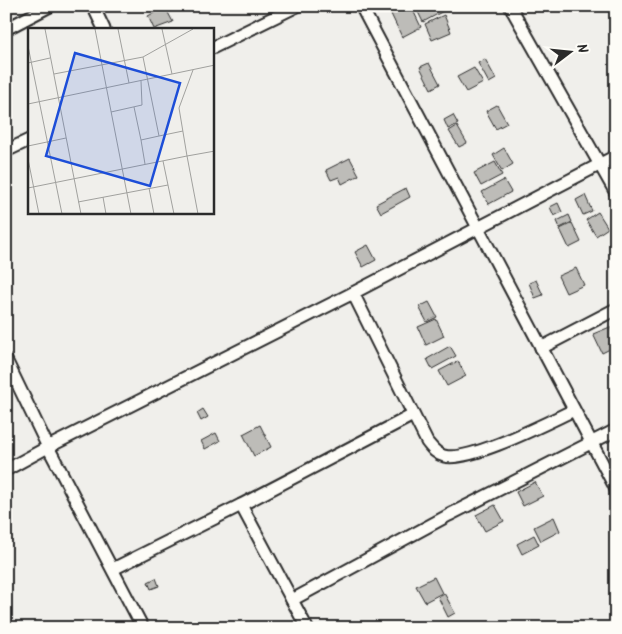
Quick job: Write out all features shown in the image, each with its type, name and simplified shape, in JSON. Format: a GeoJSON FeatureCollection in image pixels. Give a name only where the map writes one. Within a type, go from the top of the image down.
{"type":"FeatureCollection","features":[{"type":"Feature","properties":{"kind":"street"},"geometry":{"type":"LineString","coordinates":[[6,29],[50,6]]}},
{"type":"Feature","properties":{"kind":"street"},"geometry":{"type":"LineString","coordinates":[[93,6],[104,28]]}},
{"type":"Feature","properties":{"kind":"street"},"geometry":{"type":"LineString","coordinates":[[214,47],[297,6]]}},
{"type":"Feature","properties":{"kind":"street"},"geometry":{"type":"LineString","coordinates":[[361,6],[616,489]]}},
{"type":"Feature","properties":{"kind":"street"},"geometry":{"type":"LineString","coordinates":[[510,6],[616,193]]}},
{"type":"Feature","properties":{"kind":"street"},"geometry":{"type":"LineString","coordinates":[[6,151],[28,140]]}},
{"type":"Feature","properties":{"kind":"street"},"geometry":{"type":"LineString","coordinates":[[6,470],[48,446],[353,293],[616,156]]}},
{"type":"Feature","properties":{"kind":"street"},"geometry":{"type":"LineString","coordinates":[[353,293],[413,415],[433,450],[442,456],[452,458],[464,456],[502,442],[574,410]]}},
{"type":"Feature","properties":{"kind":"street"},"geometry":{"type":"LineString","coordinates":[[541,348],[616,309]]}},
{"type":"Feature","properties":{"kind":"street"},"geometry":{"type":"LineString","coordinates":[[6,360],[142,628]]}},
{"type":"Feature","properties":{"kind":"street"},"geometry":{"type":"LineString","coordinates":[[113,569],[241,505],[413,415]]}},
{"type":"Feature","properties":{"kind":"street"},"geometry":{"type":"LineString","coordinates":[[292,600],[590,441],[616,430]]}},
{"type":"Feature","properties":{"kind":"street"},"geometry":{"type":"LineString","coordinates":[[241,505],[307,628]]}},
{"type":"Feature","properties":{"kind":"building"},"geometry":{"type":"Polygon","coordinates":[[[406,6],[411,6],[421,27],[402,37],[391,14],[406,6]]]}},
{"type":"Feature","properties":{"kind":"building"},"geometry":{"type":"Polygon","coordinates":[[[419,6],[449,6],[449,8],[423,22],[416,8],[419,6]]]}},
{"type":"Feature","properties":{"kind":"building"},"geometry":{"type":"Polygon","coordinates":[[[165,7],[173,22],[154,28],[148,16],[165,7]]]}},
{"type":"Feature","properties":{"kind":"building"},"geometry":{"type":"Polygon","coordinates":[[[444,15],[451,32],[432,40],[425,24],[444,15]]]}},
{"type":"Feature","properties":{"kind":"building"},"geometry":{"type":"Polygon","coordinates":[[[485,59],[496,79],[489,83],[478,63],[485,59]]]}},
{"type":"Feature","properties":{"kind":"building"},"geometry":{"type":"Polygon","coordinates":[[[429,63],[440,84],[431,89],[420,67],[429,63]]]}},
{"type":"Feature","properties":{"kind":"building"},"geometry":{"type":"Polygon","coordinates":[[[474,68],[483,83],[466,92],[457,77],[474,68]]]}},
{"type":"Feature","properties":{"kind":"building"},"geometry":{"type":"Polygon","coordinates":[[[497,105],[507,123],[496,129],[486,111],[497,105]]]}},
{"type":"Feature","properties":{"kind":"building"},"geometry":{"type":"Polygon","coordinates":[[[453,115],[458,124],[448,129],[444,120],[453,115]]]}},
{"type":"Feature","properties":{"kind":"building"},"geometry":{"type":"Polygon","coordinates":[[[457,126],[467,143],[459,147],[449,131],[457,126]]]}},
{"type":"Feature","properties":{"kind":"building"},"geometry":{"type":"Polygon","coordinates":[[[504,148],[513,164],[502,171],[493,155],[504,148]]]}},
{"type":"Feature","properties":{"kind":"building"},"geometry":{"type":"Polygon","coordinates":[[[350,158],[359,175],[342,184],[339,177],[331,180],[326,170],[350,158]]]}},
{"type":"Feature","properties":{"kind":"building"},"geometry":{"type":"Polygon","coordinates":[[[495,162],[502,175],[481,186],[474,173],[495,162]]]}},
{"type":"Feature","properties":{"kind":"building"},"geometry":{"type":"Polygon","coordinates":[[[504,180],[511,192],[489,204],[482,192],[504,180]]]}},
{"type":"Feature","properties":{"kind":"building"},"geometry":{"type":"Polygon","coordinates":[[[406,188],[410,197],[381,213],[376,204],[406,188]]]}},
{"type":"Feature","properties":{"kind":"building"},"geometry":{"type":"Polygon","coordinates":[[[585,195],[592,211],[583,215],[576,200],[585,195]]]}},
{"type":"Feature","properties":{"kind":"building"},"geometry":{"type":"Polygon","coordinates":[[[558,203],[562,212],[554,216],[550,207],[558,203]]]}},
{"type":"Feature","properties":{"kind":"building"},"geometry":{"type":"Polygon","coordinates":[[[598,212],[608,228],[596,236],[586,220],[598,212]]]}},
{"type":"Feature","properties":{"kind":"building"},"geometry":{"type":"Polygon","coordinates":[[[569,215],[572,222],[560,228],[557,221],[569,215]]]}},
{"type":"Feature","properties":{"kind":"building"},"geometry":{"type":"Polygon","coordinates":[[[572,223],[581,242],[569,248],[560,229],[572,223]]]}},
{"type":"Feature","properties":{"kind":"building"},"geometry":{"type":"Polygon","coordinates":[[[368,245],[376,260],[363,267],[355,252],[368,245]]]}},
{"type":"Feature","properties":{"kind":"building"},"geometry":{"type":"Polygon","coordinates":[[[576,268],[584,285],[566,293],[558,276],[576,268]]]}},
{"type":"Feature","properties":{"kind":"building"},"geometry":{"type":"Polygon","coordinates":[[[536,280],[543,295],[535,298],[529,283],[536,280]]]}},
{"type":"Feature","properties":{"kind":"building"},"geometry":{"type":"Polygon","coordinates":[[[429,302],[437,317],[427,322],[419,307],[429,302]]]}},
{"type":"Feature","properties":{"kind":"building"},"geometry":{"type":"Polygon","coordinates":[[[436,319],[444,336],[426,345],[418,327],[436,319]]]}},
{"type":"Feature","properties":{"kind":"building"},"geometry":{"type":"Polygon","coordinates":[[[610,327],[616,339],[616,346],[602,353],[593,334],[610,327]]]}},
{"type":"Feature","properties":{"kind":"building"},"geometry":{"type":"Polygon","coordinates":[[[450,346],[456,356],[432,369],[427,359],[450,346]]]}},
{"type":"Feature","properties":{"kind":"building"},"geometry":{"type":"Polygon","coordinates":[[[458,361],[466,376],[447,386],[439,371],[458,361]]]}},
{"type":"Feature","properties":{"kind":"building"},"geometry":{"type":"Polygon","coordinates":[[[203,409],[208,417],[201,421],[197,413],[203,409]]]}},
{"type":"Feature","properties":{"kind":"building"},"geometry":{"type":"Polygon","coordinates":[[[260,425],[271,447],[254,456],[243,434],[260,425]]]}},
{"type":"Feature","properties":{"kind":"building"},"geometry":{"type":"Polygon","coordinates":[[[216,433],[220,441],[205,449],[201,441],[216,433]]]}},
{"type":"Feature","properties":{"kind":"building"},"geometry":{"type":"Polygon","coordinates":[[[535,482],[543,496],[523,506],[516,492],[535,482]]]}},
{"type":"Feature","properties":{"kind":"building"},"geometry":{"type":"Polygon","coordinates":[[[495,505],[504,521],[485,531],[476,515],[495,505]]]}},
{"type":"Feature","properties":{"kind":"building"},"geometry":{"type":"Polygon","coordinates":[[[554,517],[560,531],[541,541],[534,527],[554,517]]]}},
{"type":"Feature","properties":{"kind":"building"},"geometry":{"type":"Polygon","coordinates":[[[534,535],[539,545],[522,554],[517,544],[534,535]]]}},
{"type":"Feature","properties":{"kind":"building"},"geometry":{"type":"Polygon","coordinates":[[[434,577],[442,593],[425,602],[416,586],[434,577]]]}},
{"type":"Feature","properties":{"kind":"building"},"geometry":{"type":"Polygon","coordinates":[[[156,578],[159,586],[151,589],[148,582],[156,578]]]}},
{"type":"Feature","properties":{"kind":"building"},"geometry":{"type":"Polygon","coordinates":[[[444,593],[455,613],[448,617],[438,597],[444,593]]]}}]}
